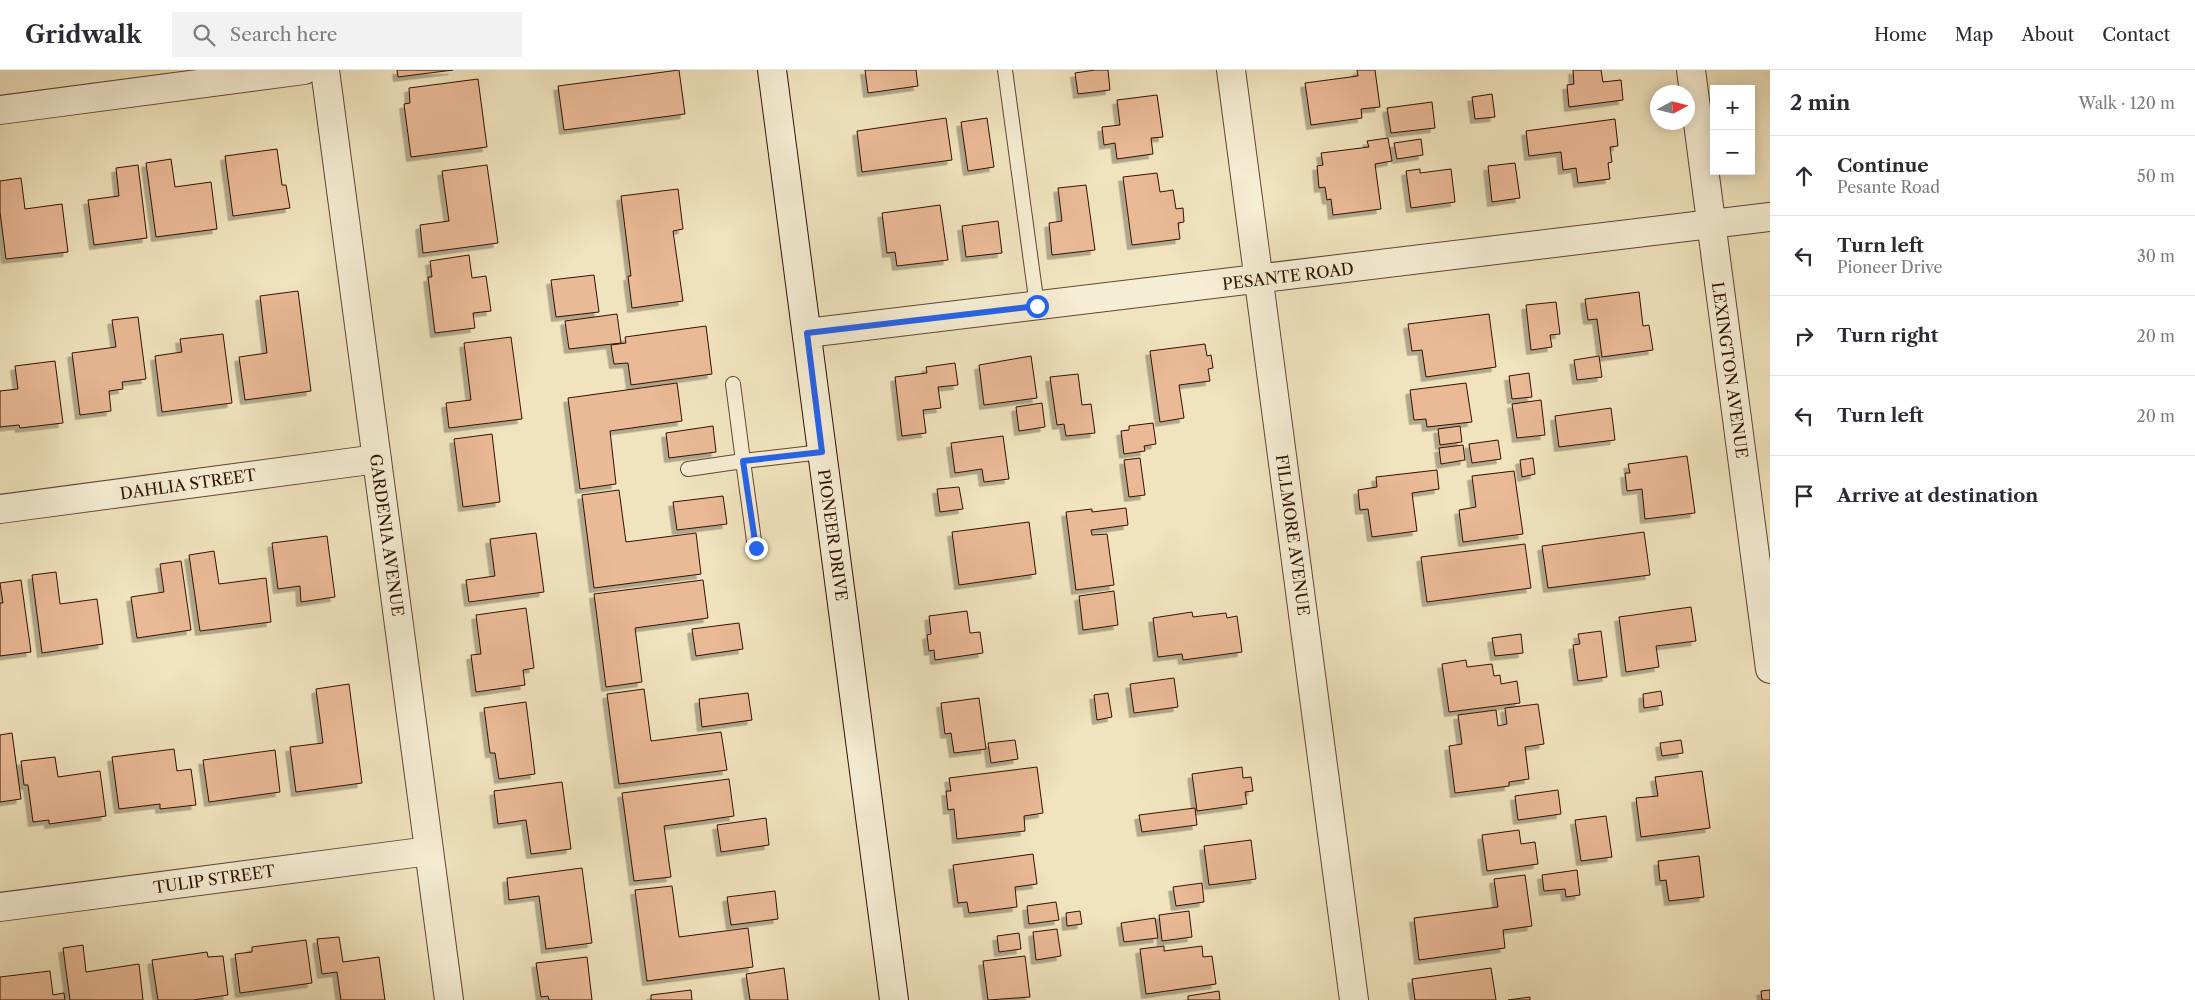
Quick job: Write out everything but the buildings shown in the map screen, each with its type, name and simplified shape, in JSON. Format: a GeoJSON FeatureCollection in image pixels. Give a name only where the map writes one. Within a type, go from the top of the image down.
{"type":"FeatureCollection","features":[{"type":"Feature","properties":{"kind":"street"},"geometry":{"type":"LineString","coordinates":[[0,110],[304,70]]}},
{"type":"Feature","properties":{"kind":"street","name":"GARDENIA AVENUE"},"geometry":{"type":"LineString","coordinates":[[325,70],[449,1000]]}},
{"type":"Feature","properties":{"kind":"street","name":"PIONEER DRIVE"},"geometry":{"type":"LineString","coordinates":[[772,70],[894,1000]]}},
{"type":"Feature","properties":{"kind":"street","name":"FILLMORE AVENUE"},"geometry":{"type":"LineString","coordinates":[[1231,70],[1354,1000]]}},
{"type":"Feature","properties":{"kind":"street","name":"LEXINGTON AVENUE"},"geometry":{"type":"LineString","coordinates":[[1690,70],[1770,669]]}},
{"type":"Feature","properties":{"kind":"street","name":"PESANTE ROAD"},"geometry":{"type":"LineString","coordinates":[[807,333],[1770,217]]}},
{"type":"Feature","properties":{"kind":"street","name":"DAHLIA STREET"},"geometry":{"type":"LineString","coordinates":[[0,509],[377,459]]}},
{"type":"Feature","properties":{"kind":"street","name":"TULIP STREET"},"geometry":{"type":"LineString","coordinates":[[0,907],[429,851]]}},
{"type":"Feature","properties":{"kind":"lane"},"geometry":{"type":"LineString","coordinates":[[1005,70],[1037,306]]}},
{"type":"Feature","properties":{"kind":"lane"},"geometry":{"type":"LineString","coordinates":[[733,384],[756,548]]}},
{"type":"Feature","properties":{"kind":"lane"},"geometry":{"type":"LineString","coordinates":[[688,469],[822,452]]}},
{"type":"Feature","properties":{"kind":"route"},"geometry":{"type":"LineString","coordinates":[[756,548],[743,461],[822,452],[807,333],[1037,306]]}}]}
